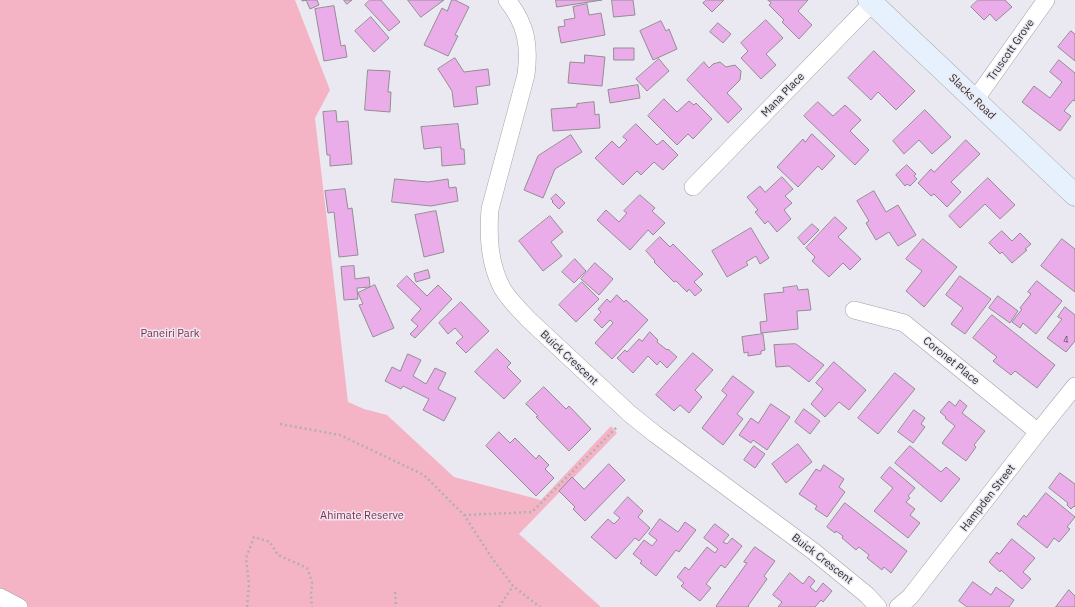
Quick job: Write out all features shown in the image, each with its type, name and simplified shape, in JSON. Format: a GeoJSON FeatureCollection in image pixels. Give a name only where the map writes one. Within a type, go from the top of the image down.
{"type":"FeatureCollection","features":[{"type":"Feature","properties":{"kind":"street","name":"Buick Crescent"},"geometry":{"type":"LineString","coordinates":[[506,0],[522,23],[527,42],[528,57],[526,75],[490,209],[490,252],[494,268],[502,288],[528,319],[630,414],[654,434],[813,551],[867,595],[878,607]]}},
{"type":"Feature","properties":{"kind":"street","name":"Truscott Grove"},"geometry":{"type":"LineString","coordinates":[[976,100],[1046,0]]}},
{"type":"Feature","properties":{"kind":"street","name":"Slacks Road"},"geometry":{"type":"LineString","coordinates":[[871,1],[1075,195]]}},
{"type":"Feature","properties":{"kind":"street","name":"Mana Place"},"geometry":{"type":"LineString","coordinates":[[693,187],[871,1]]}},
{"type":"Feature","properties":{"kind":"street","name":"Coronet Place"},"geometry":{"type":"LineString","coordinates":[[854,310],[904,322],[1038,432]]}},
{"type":"Feature","properties":{"kind":"street","name":"Hampden Street"},"geometry":{"type":"LineString","coordinates":[[898,607],[910,597],[1075,386]]}},
{"type":"Feature","properties":{"kind":"street"},"geometry":{"type":"LineString","coordinates":[[0,597],[19,607]]}},
{"type":"Feature","properties":{"kind":"path"},"geometry":{"type":"LineString","coordinates":[[464,515],[532,512],[630,414]]}},
{"type":"Feature","properties":{"kind":"path"},"geometry":{"type":"LineString","coordinates":[[280,424],[340,435],[424,476],[464,515],[492,558],[513,586],[540,607]]}},
{"type":"Feature","properties":{"kind":"path"},"geometry":{"type":"LineString","coordinates":[[247,607],[250,585],[246,558],[254,536],[270,542],[278,555],[307,568],[312,582],[310,596],[312,607]]}},
{"type":"Feature","properties":{"kind":"path"},"geometry":{"type":"LineString","coordinates":[[500,607],[513,586]]}},
{"type":"Feature","properties":{"kind":"path"},"geometry":{"type":"LineString","coordinates":[[395,592],[396,607]]}},
{"type":"Feature","properties":{"kind":"green space","name":"Paneiri Park"},"geometry":{"type":"Polygon","coordinates":[[[0,0],[295,0],[330,90],[315,118],[348,402],[364,409],[387,415],[454,477],[541,500],[611,426],[617,433],[519,534],[601,607],[0,607],[0,0]]]}},
{"type":"Feature","properties":{"kind":"building"},"geometry":{"type":"Polygon","coordinates":[[[306,0],[317,0],[319,5],[310,9],[306,0]]]}},
{"type":"Feature","properties":{"kind":"building"},"geometry":{"type":"Polygon","coordinates":[[[344,0],[352,0],[347,4],[344,0]]]}},
{"type":"Feature","properties":{"kind":"building"},"geometry":{"type":"Polygon","coordinates":[[[370,0],[381,0],[400,22],[389,31],[365,5],[370,0]]]}},
{"type":"Feature","properties":{"kind":"building"},"geometry":{"type":"Polygon","coordinates":[[[408,0],[444,0],[421,17],[408,0]]]}},
{"type":"Feature","properties":{"kind":"building"},"geometry":{"type":"Polygon","coordinates":[[[452,0],[469,7],[455,35],[458,36],[448,56],[424,45],[442,8],[447,11],[452,0]]]}},
{"type":"Feature","properties":{"kind":"building"},"geometry":{"type":"Polygon","coordinates":[[[556,0],[602,0],[557,7],[556,0]]]}},
{"type":"Feature","properties":{"kind":"building"},"geometry":{"type":"Polygon","coordinates":[[[612,0],[633,0],[635,15],[614,17],[612,0]]]}},
{"type":"Feature","properties":{"kind":"building"},"geometry":{"type":"Polygon","coordinates":[[[707,0],[724,0],[712,12],[703,3],[707,0]]]}},
{"type":"Feature","properties":{"kind":"building"},"geometry":{"type":"Polygon","coordinates":[[[768,0],[808,0],[798,11],[812,25],[799,39],[782,22],[784,20],[769,5],[771,3],[768,0]]]}},
{"type":"Feature","properties":{"kind":"building"},"geometry":{"type":"Polygon","coordinates":[[[978,0],[1005,0],[1012,7],[996,21],[990,14],[984,20],[971,7],[978,0]]]}},
{"type":"Feature","properties":{"kind":"building"},"geometry":{"type":"Polygon","coordinates":[[[587,4],[589,15],[601,13],[605,35],[561,43],[558,27],[565,26],[564,20],[575,18],[573,7],[587,4]]]}},
{"type":"Feature","properties":{"kind":"building"},"geometry":{"type":"Polygon","coordinates":[[[334,6],[341,46],[345,45],[347,57],[324,61],[315,9],[334,6]]]}},
{"type":"Feature","properties":{"kind":"building"},"geometry":{"type":"Polygon","coordinates":[[[371,17],[389,38],[374,52],[355,31],[371,17]]]}},
{"type":"Feature","properties":{"kind":"building"},"geometry":{"type":"Polygon","coordinates":[[[766,20],[783,38],[766,54],[776,65],[761,79],[741,58],[748,51],[741,43],[766,20]]]}},
{"type":"Feature","properties":{"kind":"building"},"geometry":{"type":"Polygon","coordinates":[[[661,21],[666,31],[669,29],[677,49],[653,60],[640,31],[661,21]]]}},
{"type":"Feature","properties":{"kind":"building"},"geometry":{"type":"Polygon","coordinates":[[[718,23],[731,34],[723,43],[710,32],[718,23]]]}},
{"type":"Feature","properties":{"kind":"building"},"geometry":{"type":"Polygon","coordinates":[[[1071,31],[1075,34],[1075,61],[1058,47],[1071,31]]]}},
{"type":"Feature","properties":{"kind":"building"},"geometry":{"type":"Polygon","coordinates":[[[614,48],[634,48],[634,60],[614,60],[614,48]]]}},
{"type":"Feature","properties":{"kind":"building"},"geometry":{"type":"Polygon","coordinates":[[[874,51],[915,91],[896,110],[878,92],[871,100],[848,78],[874,51]]]}},
{"type":"Feature","properties":{"kind":"building"},"geometry":{"type":"Polygon","coordinates":[[[585,55],[605,57],[602,86],[568,83],[570,62],[584,63],[585,55]]]}},
{"type":"Feature","properties":{"kind":"building"},"geometry":{"type":"Polygon","coordinates":[[[455,58],[464,72],[488,69],[490,85],[476,87],[478,104],[454,107],[452,91],[438,69],[455,58]]]}},
{"type":"Feature","properties":{"kind":"building"},"geometry":{"type":"Polygon","coordinates":[[[659,59],[669,71],[647,91],[636,79],[659,59]]]}},
{"type":"Feature","properties":{"kind":"building"},"geometry":{"type":"Polygon","coordinates":[[[1059,60],[1075,73],[1075,101],[1073,100],[1064,111],[1071,116],[1060,131],[1022,102],[1034,86],[1050,98],[1062,82],[1050,72],[1059,60]]]}},
{"type":"Feature","properties":{"kind":"building"},"geometry":{"type":"Polygon","coordinates":[[[704,62],[709,68],[713,64],[720,62],[726,67],[735,65],[741,71],[740,80],[727,93],[742,109],[728,123],[687,80],[704,62]]]}},
{"type":"Feature","properties":{"kind":"building"},"geometry":{"type":"Polygon","coordinates":[[[368,70],[390,71],[388,92],[391,92],[390,112],[365,110],[368,70]]]}},
{"type":"Feature","properties":{"kind":"building"},"geometry":{"type":"Polygon","coordinates":[[[638,85],[640,98],[610,103],[608,90],[638,85]]]}},
{"type":"Feature","properties":{"kind":"building"},"geometry":{"type":"Polygon","coordinates":[[[664,99],[677,112],[689,101],[694,105],[696,103],[712,119],[693,139],[688,134],[677,145],[648,116],[664,99]]]}},
{"type":"Feature","properties":{"kind":"building"},"geometry":{"type":"Polygon","coordinates":[[[594,102],[595,115],[599,114],[600,128],[553,131],[551,109],[577,107],[577,104],[594,102]]]}},
{"type":"Feature","properties":{"kind":"building"},"geometry":{"type":"Polygon","coordinates":[[[818,102],[833,116],[845,105],[861,120],[850,131],[869,150],[855,165],[804,116],[818,102]]]}},
{"type":"Feature","properties":{"kind":"building"},"geometry":{"type":"Polygon","coordinates":[[[925,110],[951,137],[932,154],[919,140],[904,154],[893,141],[925,110]]]}},
{"type":"Feature","properties":{"kind":"building"},"geometry":{"type":"Polygon","coordinates":[[[336,111],[337,122],[348,121],[352,164],[330,166],[330,155],[327,155],[323,112],[336,111]]]}},
{"type":"Feature","properties":{"kind":"building"},"geometry":{"type":"Polygon","coordinates":[[[458,124],[461,149],[464,149],[465,164],[442,166],[441,147],[424,149],[421,127],[458,124]]]}},
{"type":"Feature","properties":{"kind":"building"},"geometry":{"type":"Polygon","coordinates":[[[636,124],[657,145],[663,140],[678,155],[663,170],[654,162],[641,175],[637,171],[623,185],[595,158],[612,141],[619,148],[627,140],[623,137],[636,124]]]}},
{"type":"Feature","properties":{"kind":"building"},"geometry":{"type":"Polygon","coordinates":[[[812,134],[835,156],[822,170],[818,166],[798,187],[777,167],[803,139],[805,142],[812,134]]]}},
{"type":"Feature","properties":{"kind":"building"},"geometry":{"type":"Polygon","coordinates":[[[571,135],[582,152],[555,169],[543,198],[524,190],[538,156],[571,135]]]}},
{"type":"Feature","properties":{"kind":"building"},"geometry":{"type":"Polygon","coordinates":[[[966,140],[980,154],[951,182],[961,192],[947,207],[934,194],[931,196],[918,183],[931,169],[934,172],[966,140]]]}},
{"type":"Feature","properties":{"kind":"building"},"geometry":{"type":"Polygon","coordinates":[[[907,165],[916,174],[914,176],[917,179],[910,186],[907,184],[905,186],[896,175],[907,165]]]}},
{"type":"Feature","properties":{"kind":"building"},"geometry":{"type":"Polygon","coordinates":[[[782,177],[793,189],[785,196],[792,203],[784,210],[791,219],[777,232],[768,221],[765,224],[755,212],[758,210],[747,197],[760,186],[765,192],[782,177]]]}},
{"type":"Feature","properties":{"kind":"building"},"geometry":{"type":"Polygon","coordinates":[[[988,178],[1015,205],[1000,219],[985,204],[960,228],[949,216],[988,178]]]}},
{"type":"Feature","properties":{"kind":"building"},"geometry":{"type":"Polygon","coordinates":[[[395,179],[428,182],[448,179],[449,188],[456,187],[458,201],[431,206],[392,202],[395,179]]]}},
{"type":"Feature","properties":{"kind":"building"},"geometry":{"type":"Polygon","coordinates":[[[345,189],[348,209],[352,208],[358,255],[339,257],[334,212],[328,213],[325,191],[345,189]]]}},
{"type":"Feature","properties":{"kind":"building"},"geometry":{"type":"Polygon","coordinates":[[[874,191],[886,212],[898,205],[916,235],[898,246],[889,232],[876,240],[866,223],[869,221],[857,201],[874,191]]]}},
{"type":"Feature","properties":{"kind":"building"},"geometry":{"type":"Polygon","coordinates":[[[556,194],[565,203],[559,209],[551,199],[556,194]]]}},
{"type":"Feature","properties":{"kind":"building"},"geometry":{"type":"Polygon","coordinates":[[[640,195],[655,208],[652,211],[665,223],[653,235],[648,230],[630,250],[597,220],[606,210],[619,222],[627,213],[624,211],[640,195]]]}},
{"type":"Feature","properties":{"kind":"building"},"geometry":{"type":"Polygon","coordinates":[[[436,211],[444,252],[424,257],[415,215],[436,211]]]}},
{"type":"Feature","properties":{"kind":"building"},"geometry":{"type":"Polygon","coordinates":[[[550,216],[563,232],[551,242],[562,256],[543,271],[519,241],[550,216]]]}},
{"type":"Feature","properties":{"kind":"building"},"geometry":{"type":"Polygon","coordinates":[[[835,217],[847,228],[838,237],[861,259],[850,270],[843,263],[829,277],[812,261],[815,257],[806,248],[835,217]]]}},
{"type":"Feature","properties":{"kind":"building"},"geometry":{"type":"Polygon","coordinates":[[[812,224],[819,230],[804,245],[798,238],[812,224]]]}},
{"type":"Feature","properties":{"kind":"building"},"geometry":{"type":"Polygon","coordinates":[[[751,228],[769,258],[760,264],[756,256],[746,262],[748,265],[727,277],[712,251],[751,228]]]}},
{"type":"Feature","properties":{"kind":"building"},"geometry":{"type":"Polygon","coordinates":[[[1002,231],[1012,241],[1020,233],[1031,244],[1025,249],[1027,250],[1012,263],[1002,252],[1000,254],[989,243],[1002,231]]]}},
{"type":"Feature","properties":{"kind":"building"},"geometry":{"type":"Polygon","coordinates":[[[660,237],[670,247],[673,244],[703,274],[694,282],[702,290],[695,296],[689,289],[687,292],[676,281],[674,282],[654,262],[655,261],[646,251],[660,237]]]}},
{"type":"Feature","properties":{"kind":"building"},"geometry":{"type":"Polygon","coordinates":[[[923,239],[957,267],[924,307],[906,291],[922,271],[906,259],[923,239]]]}},
{"type":"Feature","properties":{"kind":"building"},"geometry":{"type":"Polygon","coordinates":[[[1062,239],[1075,249],[1075,292],[1041,266],[1062,239]]]}},
{"type":"Feature","properties":{"kind":"building"},"geometry":{"type":"Polygon","coordinates":[[[575,259],[586,271],[574,283],[562,272],[575,259]]]}},
{"type":"Feature","properties":{"kind":"building"},"geometry":{"type":"Polygon","coordinates":[[[595,263],[613,279],[599,295],[581,279],[595,263]]]}},
{"type":"Feature","properties":{"kind":"building"},"geometry":{"type":"Polygon","coordinates":[[[354,266],[355,279],[369,277],[370,287],[357,288],[358,299],[344,300],[341,267],[354,266]]]}},
{"type":"Feature","properties":{"kind":"building"},"geometry":{"type":"Polygon","coordinates":[[[428,270],[430,278],[416,282],[414,274],[428,270]]]}},
{"type":"Feature","properties":{"kind":"building"},"geometry":{"type":"Polygon","coordinates":[[[407,276],[427,296],[438,285],[452,299],[415,338],[410,334],[418,326],[411,320],[421,309],[397,286],[407,276]]]}},
{"type":"Feature","properties":{"kind":"building"},"geometry":{"type":"Polygon","coordinates":[[[960,276],[991,299],[965,334],[951,324],[963,308],[946,295],[960,276]]]}},
{"type":"Feature","properties":{"kind":"building"},"geometry":{"type":"Polygon","coordinates":[[[1037,281],[1062,301],[1036,334],[1023,323],[1020,328],[1012,322],[1022,309],[1020,308],[1031,294],[1028,292],[1037,281]]]}},
{"type":"Feature","properties":{"kind":"building"},"geometry":{"type":"Polygon","coordinates":[[[582,282],[599,299],[576,322],[559,305],[582,282]]]}},
{"type":"Feature","properties":{"kind":"building"},"geometry":{"type":"Polygon","coordinates":[[[375,285],[394,328],[373,337],[359,305],[363,304],[358,293],[375,285]]]}},
{"type":"Feature","properties":{"kind":"building"},"geometry":{"type":"Polygon","coordinates":[[[797,286],[798,290],[808,289],[811,310],[797,311],[798,329],[761,333],[760,322],[767,321],[764,294],[784,292],[783,288],[797,286]]]}},
{"type":"Feature","properties":{"kind":"building"},"geometry":{"type":"Polygon","coordinates":[[[617,295],[624,302],[626,300],[648,320],[612,359],[595,343],[613,323],[610,320],[602,328],[594,320],[601,312],[598,309],[607,299],[610,302],[617,295]]]}},
{"type":"Feature","properties":{"kind":"building"},"geometry":{"type":"Polygon","coordinates":[[[998,296],[1018,311],[1010,323],[989,308],[998,296]]]}},
{"type":"Feature","properties":{"kind":"building"},"geometry":{"type":"Polygon","coordinates":[[[461,302],[489,331],[466,353],[456,343],[463,337],[455,328],[448,334],[439,323],[461,302]]]}},
{"type":"Feature","properties":{"kind":"building"},"geometry":{"type":"Polygon","coordinates":[[[1065,307],[1075,315],[1075,341],[1066,352],[1047,338],[1062,319],[1058,317],[1065,307]]]}},
{"type":"Feature","properties":{"kind":"building"},"geometry":{"type":"Polygon","coordinates":[[[992,315],[1055,365],[1037,388],[1015,371],[1011,375],[993,361],[997,357],[973,338],[992,315]]]}},
{"type":"Feature","properties":{"kind":"building"},"geometry":{"type":"Polygon","coordinates":[[[650,332],[658,340],[657,342],[677,357],[667,368],[660,361],[657,365],[648,356],[633,373],[617,358],[625,350],[627,352],[639,339],[642,341],[650,332]]]}},
{"type":"Feature","properties":{"kind":"building"},"geometry":{"type":"Polygon","coordinates":[[[763,334],[765,350],[761,351],[761,354],[748,356],[748,352],[744,353],[742,337],[763,334]]]}},
{"type":"Feature","properties":{"kind":"building"},"geometry":{"type":"Polygon","coordinates":[[[796,344],[824,365],[809,382],[789,366],[776,367],[774,345],[796,344]]]}},
{"type":"Feature","properties":{"kind":"building"},"geometry":{"type":"Polygon","coordinates":[[[497,349],[511,363],[507,367],[521,381],[504,399],[475,372],[497,349]]]}},
{"type":"Feature","properties":{"kind":"building"},"geometry":{"type":"Polygon","coordinates":[[[693,353],[713,370],[695,390],[702,397],[689,413],[680,405],[674,411],[656,395],[693,353]]]}},
{"type":"Feature","properties":{"kind":"building"},"geometry":{"type":"Polygon","coordinates":[[[408,354],[421,360],[413,376],[426,384],[435,368],[446,373],[438,389],[456,398],[444,421],[423,410],[429,399],[403,386],[401,389],[385,381],[392,367],[400,371],[408,354]]]}},
{"type":"Feature","properties":{"kind":"building"},"geometry":{"type":"Polygon","coordinates":[[[834,362],[866,390],[849,410],[839,402],[825,417],[811,404],[823,389],[816,383],[834,362]]]}},
{"type":"Feature","properties":{"kind":"building"},"geometry":{"type":"Polygon","coordinates":[[[895,373],[915,389],[878,434],[858,418],[895,373]]]}},
{"type":"Feature","properties":{"kind":"building"},"geometry":{"type":"Polygon","coordinates":[[[733,376],[754,392],[737,414],[743,419],[723,445],[702,428],[727,395],[722,391],[733,376]]]}},
{"type":"Feature","properties":{"kind":"building"},"geometry":{"type":"Polygon","coordinates":[[[544,387],[566,409],[569,406],[591,429],[569,451],[536,417],[538,416],[526,404],[544,387]]]}},
{"type":"Feature","properties":{"kind":"building"},"geometry":{"type":"Polygon","coordinates":[[[960,400],[967,406],[962,413],[985,431],[974,445],[976,447],[966,461],[942,443],[955,426],[940,412],[949,401],[955,406],[960,400]]]}},
{"type":"Feature","properties":{"kind":"building"},"geometry":{"type":"Polygon","coordinates":[[[771,404],[790,417],[767,450],[753,440],[751,443],[739,435],[751,418],[758,423],[771,404]]]}},
{"type":"Feature","properties":{"kind":"building"},"geometry":{"type":"Polygon","coordinates":[[[804,409],[820,421],[810,434],[795,422],[804,409]]]}},
{"type":"Feature","properties":{"kind":"building"},"geometry":{"type":"Polygon","coordinates":[[[914,410],[925,418],[921,424],[925,427],[913,443],[898,432],[914,410]]]}},
{"type":"Feature","properties":{"kind":"building"},"geometry":{"type":"Polygon","coordinates":[[[499,432],[510,443],[515,438],[536,459],[539,455],[549,465],[545,469],[554,478],[536,496],[486,446],[499,432]]]}},
{"type":"Feature","properties":{"kind":"building"},"geometry":{"type":"Polygon","coordinates":[[[798,444],[812,462],[786,483],[772,464],[798,444]]]}},
{"type":"Feature","properties":{"kind":"building"},"geometry":{"type":"Polygon","coordinates":[[[754,446],[765,454],[755,468],[744,460],[754,446]]]}},
{"type":"Feature","properties":{"kind":"building"},"geometry":{"type":"Polygon","coordinates":[[[910,446],[941,472],[946,467],[960,479],[941,502],[895,463],[910,446]]]}},
{"type":"Feature","properties":{"kind":"building"},"geometry":{"type":"Polygon","coordinates":[[[609,464],[625,480],[585,521],[573,509],[575,507],[559,491],[572,477],[584,489],[609,464]]]}},
{"type":"Feature","properties":{"kind":"building"},"geometry":{"type":"Polygon","coordinates":[[[824,465],[844,479],[839,487],[845,492],[827,517],[815,509],[817,506],[799,494],[816,469],[820,471],[824,465]]]}},
{"type":"Feature","properties":{"kind":"building"},"geometry":{"type":"Polygon","coordinates":[[[890,467],[915,488],[908,496],[910,498],[906,502],[915,509],[910,515],[920,523],[908,538],[874,511],[893,488],[881,478],[890,467]]]}},
{"type":"Feature","properties":{"kind":"building"},"geometry":{"type":"Polygon","coordinates":[[[1060,473],[1075,484],[1075,507],[1074,506],[1071,509],[1067,505],[1068,503],[1049,488],[1060,473]]]}},
{"type":"Feature","properties":{"kind":"building"},"geometry":{"type":"Polygon","coordinates":[[[1046,493],[1075,517],[1067,527],[1070,529],[1059,542],[1054,538],[1047,548],[1017,524],[1024,515],[1026,517],[1046,493]]]}},
{"type":"Feature","properties":{"kind":"building"},"geometry":{"type":"Polygon","coordinates":[[[628,497],[643,511],[638,517],[650,528],[639,541],[635,538],[616,559],[591,537],[608,519],[614,524],[620,518],[614,513],[628,497]]]}},
{"type":"Feature","properties":{"kind":"building"},"geometry":{"type":"Polygon","coordinates":[[[845,503],[907,551],[891,573],[884,567],[882,570],[867,558],[869,555],[859,547],[856,550],[842,538],[843,536],[836,531],[835,533],[827,527],[845,503]]]}},
{"type":"Feature","properties":{"kind":"building"},"geometry":{"type":"Polygon","coordinates":[[[660,519],[678,532],[685,522],[696,530],[679,552],[676,550],[656,576],[640,563],[642,561],[633,554],[644,540],[652,546],[657,540],[649,534],[660,519]]]}},
{"type":"Feature","properties":{"kind":"building"},"geometry":{"type":"Polygon","coordinates":[[[715,524],[729,535],[723,542],[727,544],[732,538],[742,546],[725,568],[721,565],[706,584],[711,588],[700,601],[681,586],[684,583],[677,577],[685,567],[689,570],[707,547],[715,553],[718,549],[704,538],[715,524]]]}},
{"type":"Feature","properties":{"kind":"building"},"geometry":{"type":"Polygon","coordinates":[[[1012,539],[1035,558],[1023,572],[1031,579],[1022,589],[1001,570],[1000,572],[989,562],[997,552],[999,554],[1012,539]]]}},
{"type":"Feature","properties":{"kind":"building"},"geometry":{"type":"Polygon","coordinates":[[[755,547],[775,561],[764,576],[767,579],[748,606],[749,607],[717,607],[716,606],[747,563],[744,562],[755,547]]]}},
{"type":"Feature","properties":{"kind":"building"},"geometry":{"type":"Polygon","coordinates":[[[790,573],[803,584],[809,576],[815,581],[810,587],[816,592],[823,583],[832,591],[823,602],[821,600],[815,607],[778,607],[782,602],[773,595],[790,573]]]}},
{"type":"Feature","properties":{"kind":"building"},"geometry":{"type":"Polygon","coordinates":[[[973,582],[991,595],[996,587],[1014,600],[1009,607],[967,607],[959,601],[973,582]]]}},
{"type":"Feature","properties":{"kind":"building"},"geometry":{"type":"Polygon","coordinates":[[[1069,590],[1075,596],[1075,607],[1056,607],[1069,590]]]}},
{"type":"Feature","properties":{"kind":"park label","name":"Ahimate Reserve"},"geometry":{"type":"Point","coordinates":[362,516]}}]}
